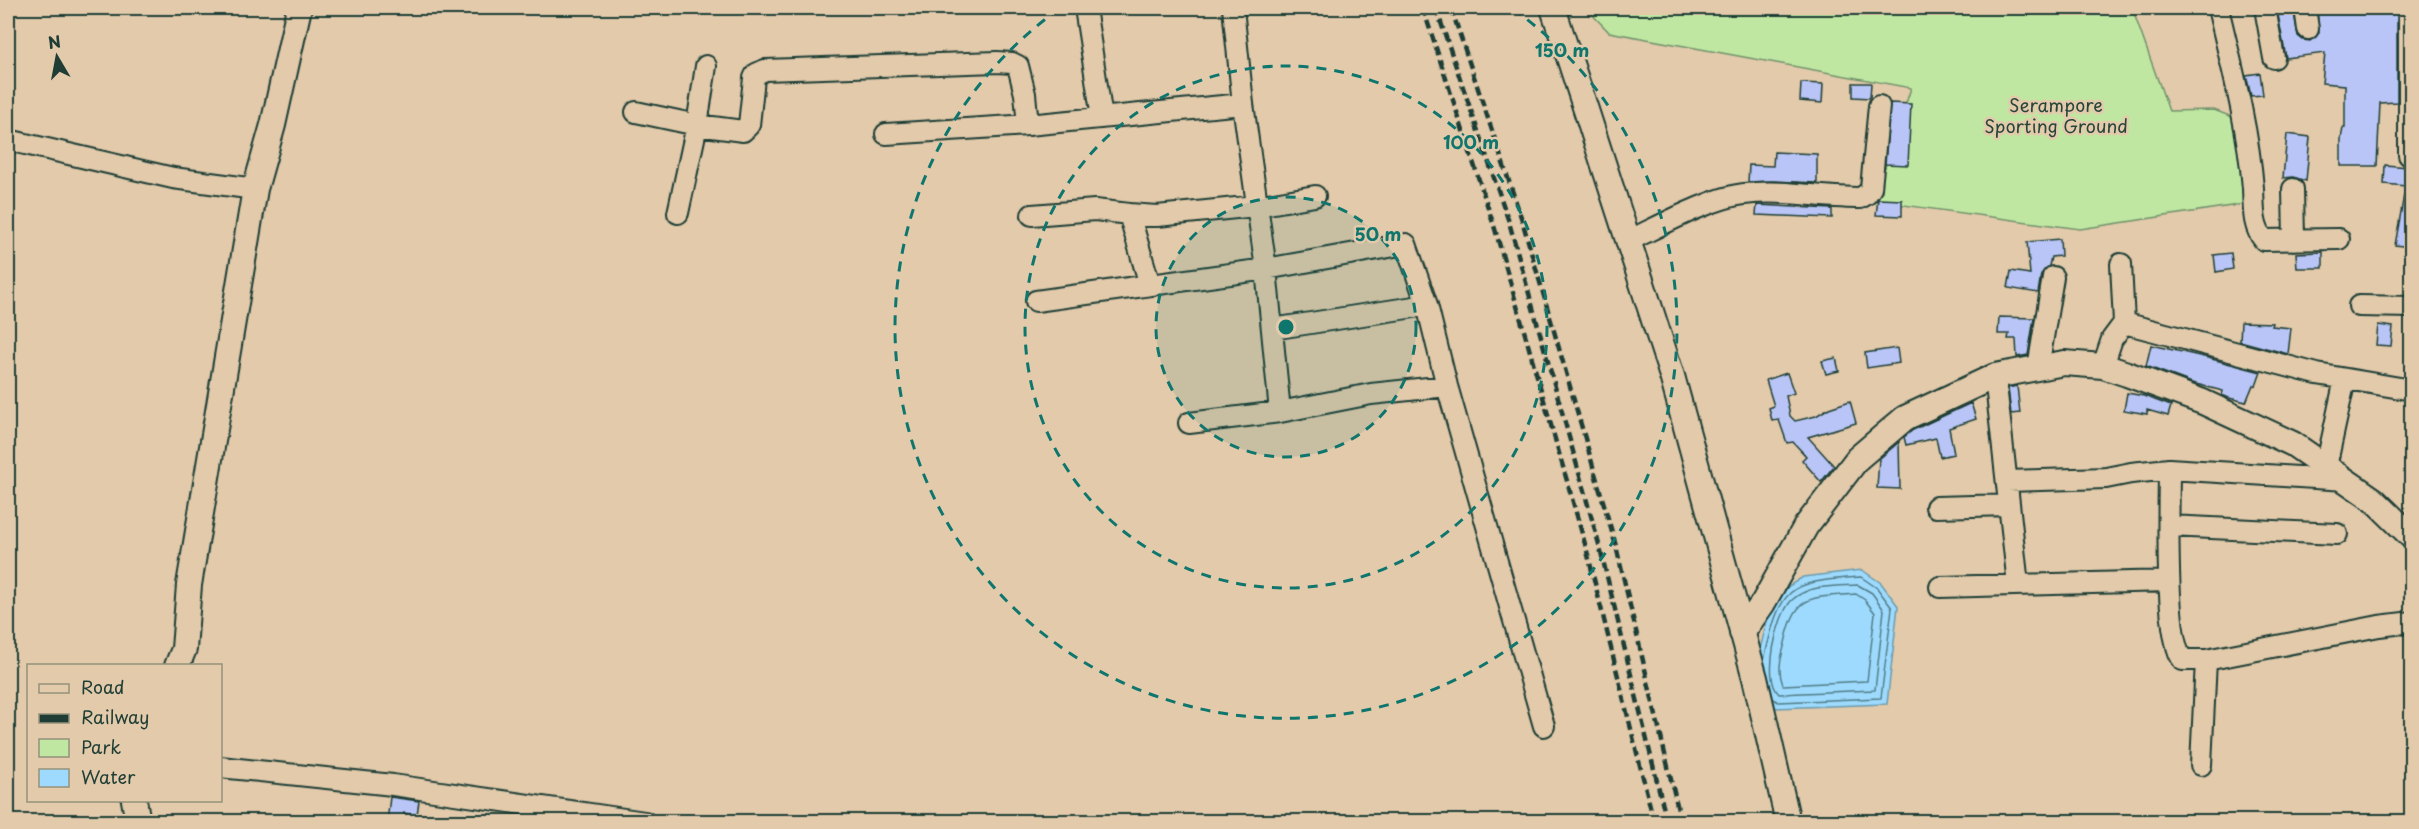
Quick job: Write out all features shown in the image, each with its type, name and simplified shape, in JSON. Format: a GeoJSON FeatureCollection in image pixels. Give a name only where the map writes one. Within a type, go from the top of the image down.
{"type":"FeatureCollection","features":[{"type":"Feature","properties":{"kind":"street"},"geometry":{"type":"LineString","coordinates":[[178,664],[184,649],[189,585],[255,189],[273,125],[298,8]]}},
{"type":"Feature","properties":{"kind":"street"},"geometry":{"type":"LineString","coordinates":[[1085,8],[1102,118]]}},
{"type":"Feature","properties":{"kind":"street"},"geometry":{"type":"LineString","coordinates":[[1233,8],[1243,104],[1266,269],[1280,412]]}},
{"type":"Feature","properties":{"kind":"street"},"geometry":{"type":"LineString","coordinates":[[1553,8],[1672,376],[1742,633],[1788,822]]}},
{"type":"Feature","properties":{"kind":"street"},"geometry":{"type":"LineString","coordinates":[[2218,8],[2239,97],[2251,163],[2256,231],[2264,240],[2339,239]]}},
{"type":"Feature","properties":{"kind":"street"},"geometry":{"type":"LineString","coordinates":[[2265,8],[2274,58]]}},
{"type":"Feature","properties":{"kind":"street"},"geometry":{"type":"LineString","coordinates":[[2305,8],[2308,28]]}},
{"type":"Feature","properties":{"kind":"street"},"geometry":{"type":"LineString","coordinates":[[2409,8],[2409,155],[2412,155]]}},
{"type":"Feature","properties":{"kind":"street"},"geometry":{"type":"LineString","coordinates":[[636,112],[739,131],[745,130],[749,125],[754,78],[756,74],[765,70],[997,62],[1012,63],[1018,66],[1025,94],[1028,125]]}},
{"type":"Feature","properties":{"kind":"street"},"geometry":{"type":"LineString","coordinates":[[678,213],[697,125],[705,66]]}},
{"type":"Feature","properties":{"kind":"street"},"geometry":{"type":"LineString","coordinates":[[886,134],[1028,125],[1243,104]]}},
{"type":"Feature","properties":{"kind":"street"},"geometry":{"type":"LineString","coordinates":[[1628,240],[1719,200],[1744,194],[1773,193],[1860,198],[1871,188],[1879,106]]}},
{"type":"Feature","properties":{"kind":"street"},"geometry":{"type":"LineString","coordinates":[[8,140],[173,178],[255,189]]}},
{"type":"Feature","properties":{"kind":"street"},"geometry":{"type":"LineString","coordinates":[[2293,189],[2294,240]]}},
{"type":"Feature","properties":{"kind":"street"},"geometry":{"type":"LineString","coordinates":[[1032,215],[1095,210],[1156,216],[1256,206],[1315,196]]}},
{"type":"Feature","properties":{"kind":"street"},"geometry":{"type":"LineString","coordinates":[[1129,214],[1150,285]]}},
{"type":"Feature","properties":{"kind":"street"},"geometry":{"type":"LineString","coordinates":[[1036,301],[1266,269],[1406,244],[1427,305],[1447,386],[1544,726]]}},
{"type":"Feature","properties":{"kind":"street"},"geometry":{"type":"LineString","coordinates":[[2103,366],[2112,339],[2124,323],[2121,264]]}},
{"type":"Feature","properties":{"kind":"street"},"geometry":{"type":"LineString","coordinates":[[2038,368],[2053,277]]}},
{"type":"Feature","properties":{"kind":"street"},"geometry":{"type":"LineString","coordinates":[[1272,329],[1427,305]]}},
{"type":"Feature","properties":{"kind":"street"},"geometry":{"type":"LineString","coordinates":[[2359,306],[2412,307]]}},
{"type":"Feature","properties":{"kind":"street"},"geometry":{"type":"LineString","coordinates":[[2124,323],[2317,374],[2412,390]]}},
{"type":"Feature","properties":{"kind":"street"},"geometry":{"type":"LineString","coordinates":[[1742,633],[1763,603],[1806,526],[1858,458],[1905,418],[1995,376],[2064,363],[2103,366],[2202,402],[2293,444],[2374,500],[2412,537]]}},
{"type":"Feature","properties":{"kind":"street"},"geometry":{"type":"LineString","coordinates":[[1995,376],[2018,585]]}},
{"type":"Feature","properties":{"kind":"street"},"geometry":{"type":"LineString","coordinates":[[2336,473],[2345,379]]}},
{"type":"Feature","properties":{"kind":"street"},"geometry":{"type":"LineString","coordinates":[[1190,423],[1280,412],[1371,394],[1447,386]]}},
{"type":"Feature","properties":{"kind":"street"},"geometry":{"type":"LineString","coordinates":[[2007,481],[2106,478],[2131,472],[2169,469],[2336,473]]}},
{"type":"Feature","properties":{"kind":"street"},"geometry":{"type":"LineString","coordinates":[[2169,469],[2169,581],[2177,654],[2183,660],[2206,660],[2379,626],[2412,622]]}},
{"type":"Feature","properties":{"kind":"street"},"geometry":{"type":"LineString","coordinates":[[1936,507],[2009,505]]}},
{"type":"Feature","properties":{"kind":"street"},"geometry":{"type":"LineString","coordinates":[[2169,526],[2337,534]]}},
{"type":"Feature","properties":{"kind":"street"},"geometry":{"type":"LineString","coordinates":[[1940,587],[2169,581]]}},
{"type":"Feature","properties":{"kind":"street"},"geometry":{"type":"LineString","coordinates":[[2201,765],[2206,660]]}},
{"type":"Feature","properties":{"kind":"street"},"geometry":{"type":"LineString","coordinates":[[222,767],[393,785],[549,815],[645,822]]}},
{"type":"Feature","properties":{"kind":"street"},"geometry":{"type":"LineString","coordinates":[[134,802],[138,822]]}},
{"type":"Feature","properties":{"kind":"green space","name":"Serampore Sporting Ground"},"geometry":{"type":"Polygon","coordinates":[[[1586,8],[2132,8],[2169,111],[2214,110],[2253,125],[2244,204],[2080,229],[1874,201],[1911,88],[1609,32],[1586,8]]]}},
{"type":"Feature","properties":{"kind":"water"},"geometry":{"type":"Polygon","coordinates":[[[1862,570],[1881,583],[1898,606],[1887,704],[1775,708],[1763,698],[1755,670],[1769,613],[1781,591],[1803,577],[1862,570]]]}},
{"type":"Feature","properties":{"kind":"building"},"geometry":{"type":"Polygon","coordinates":[[[2317,8],[2397,8],[2397,102],[2380,103],[2377,166],[2341,166],[2341,139],[2343,128],[2345,128],[2345,85],[2322,83],[2325,53],[2286,58],[2278,15],[2294,13],[2298,36],[2310,41],[2319,33],[2317,8]]]}},
{"type":"Feature","properties":{"kind":"building"},"geometry":{"type":"Polygon","coordinates":[[[2260,73],[2263,95],[2251,96],[2246,75],[2260,73]]]}},
{"type":"Feature","properties":{"kind":"building"},"geometry":{"type":"Polygon","coordinates":[[[1801,83],[1823,84],[1822,103],[1800,101],[1801,83]]]}},
{"type":"Feature","properties":{"kind":"building"},"geometry":{"type":"Polygon","coordinates":[[[1853,83],[1871,83],[1870,98],[1853,97],[1853,83]]]}},
{"type":"Feature","properties":{"kind":"building"},"geometry":{"type":"Polygon","coordinates":[[[1890,103],[1911,104],[1908,165],[1885,164],[1890,103]]]}},
{"type":"Feature","properties":{"kind":"building"},"geometry":{"type":"Polygon","coordinates":[[[2287,134],[2310,137],[2306,181],[2293,177],[2283,178],[2287,134]]]}},
{"type":"Feature","properties":{"kind":"building"},"geometry":{"type":"Polygon","coordinates":[[[1774,152],[1817,154],[1817,183],[1748,182],[1749,165],[1773,166],[1774,152]]]}},
{"type":"Feature","properties":{"kind":"building"},"geometry":{"type":"Polygon","coordinates":[[[2385,165],[2408,167],[2406,186],[2384,184],[2385,165]]]}},
{"type":"Feature","properties":{"kind":"building"},"geometry":{"type":"Polygon","coordinates":[[[2404,195],[2412,195],[2410,247],[2395,245],[2404,195]]]}},
{"type":"Feature","properties":{"kind":"building"},"geometry":{"type":"Polygon","coordinates":[[[1878,199],[1902,200],[1902,216],[1876,215],[1878,199]]]}},
{"type":"Feature","properties":{"kind":"building"},"geometry":{"type":"Polygon","coordinates":[[[1757,205],[1832,209],[1832,218],[1756,215],[1757,205]]]}},
{"type":"Feature","properties":{"kind":"building"},"geometry":{"type":"Polygon","coordinates":[[[2060,239],[2061,256],[2051,257],[2049,266],[2041,274],[2038,293],[2008,288],[2011,271],[2030,274],[2027,242],[2060,239]]]}},
{"type":"Feature","properties":{"kind":"building"},"geometry":{"type":"Polygon","coordinates":[[[2323,252],[2323,268],[2297,268],[2296,253],[2323,252]]]}},
{"type":"Feature","properties":{"kind":"building"},"geometry":{"type":"Polygon","coordinates":[[[2231,253],[2233,269],[2216,272],[2214,255],[2231,253]]]}},
{"type":"Feature","properties":{"kind":"building"},"geometry":{"type":"Polygon","coordinates":[[[1999,317],[2034,318],[2028,355],[2017,357],[2016,339],[2008,339],[2009,334],[1998,334],[1999,317]]]}},
{"type":"Feature","properties":{"kind":"building"},"geometry":{"type":"Polygon","coordinates":[[[2241,322],[2273,323],[2272,326],[2291,328],[2288,354],[2240,341],[2241,322]]]}},
{"type":"Feature","properties":{"kind":"building"},"geometry":{"type":"Polygon","coordinates":[[[2378,325],[2393,327],[2391,346],[2376,345],[2378,325]]]}},
{"type":"Feature","properties":{"kind":"building"},"geometry":{"type":"Polygon","coordinates":[[[2151,345],[2261,372],[2246,402],[2229,398],[2222,395],[2223,391],[2192,383],[2146,366],[2151,345]]]}},
{"type":"Feature","properties":{"kind":"building"},"geometry":{"type":"Polygon","coordinates":[[[1897,348],[1899,363],[1867,368],[1865,353],[1897,348]]]}},
{"type":"Feature","properties":{"kind":"building"},"geometry":{"type":"Polygon","coordinates":[[[1836,358],[1839,371],[1826,374],[1822,361],[1836,358]]]}},
{"type":"Feature","properties":{"kind":"building"},"geometry":{"type":"Polygon","coordinates":[[[1787,373],[1794,393],[1786,396],[1790,416],[1795,421],[1816,416],[1829,408],[1850,401],[1856,423],[1808,437],[1834,466],[1821,482],[1802,460],[1806,456],[1793,442],[1787,443],[1779,420],[1772,421],[1769,408],[1774,406],[1766,380],[1787,373]]]}},
{"type":"Feature","properties":{"kind":"building"},"geometry":{"type":"Polygon","coordinates":[[[2017,386],[2020,413],[2011,414],[2008,388],[2017,386]]]}},
{"type":"Feature","properties":{"kind":"building"},"geometry":{"type":"Polygon","coordinates":[[[2127,393],[2144,396],[2171,406],[2168,416],[2147,410],[2147,414],[2124,410],[2127,393]]]}},
{"type":"Feature","properties":{"kind":"building"},"geometry":{"type":"Polygon","coordinates":[[[1971,403],[1976,419],[1949,428],[1954,454],[1940,457],[1936,438],[1906,445],[1904,437],[1913,430],[1971,403]]]}},
{"type":"Feature","properties":{"kind":"building"},"geometry":{"type":"Polygon","coordinates":[[[1899,442],[1900,489],[1877,488],[1879,459],[1899,442]]]}},
{"type":"Feature","properties":{"kind":"building"},"geometry":{"type":"Polygon","coordinates":[[[390,797],[419,801],[417,815],[404,813],[403,822],[387,822],[390,797]]]}},
{"type":"Feature","properties":{"kind":"railway"},"geometry":{"type":"LineString","coordinates":[[1423,8],[1495,229],[1587,551],[1654,822]]}},
{"type":"Feature","properties":{"kind":"railway"},"geometry":{"type":"LineString","coordinates":[[1436,8],[1509,222],[1600,548],[1667,822]]}},
{"type":"Feature","properties":{"kind":"railway"},"geometry":{"type":"LineString","coordinates":[[1451,8],[1522,220],[1616,546],[1681,822]]}}]}
